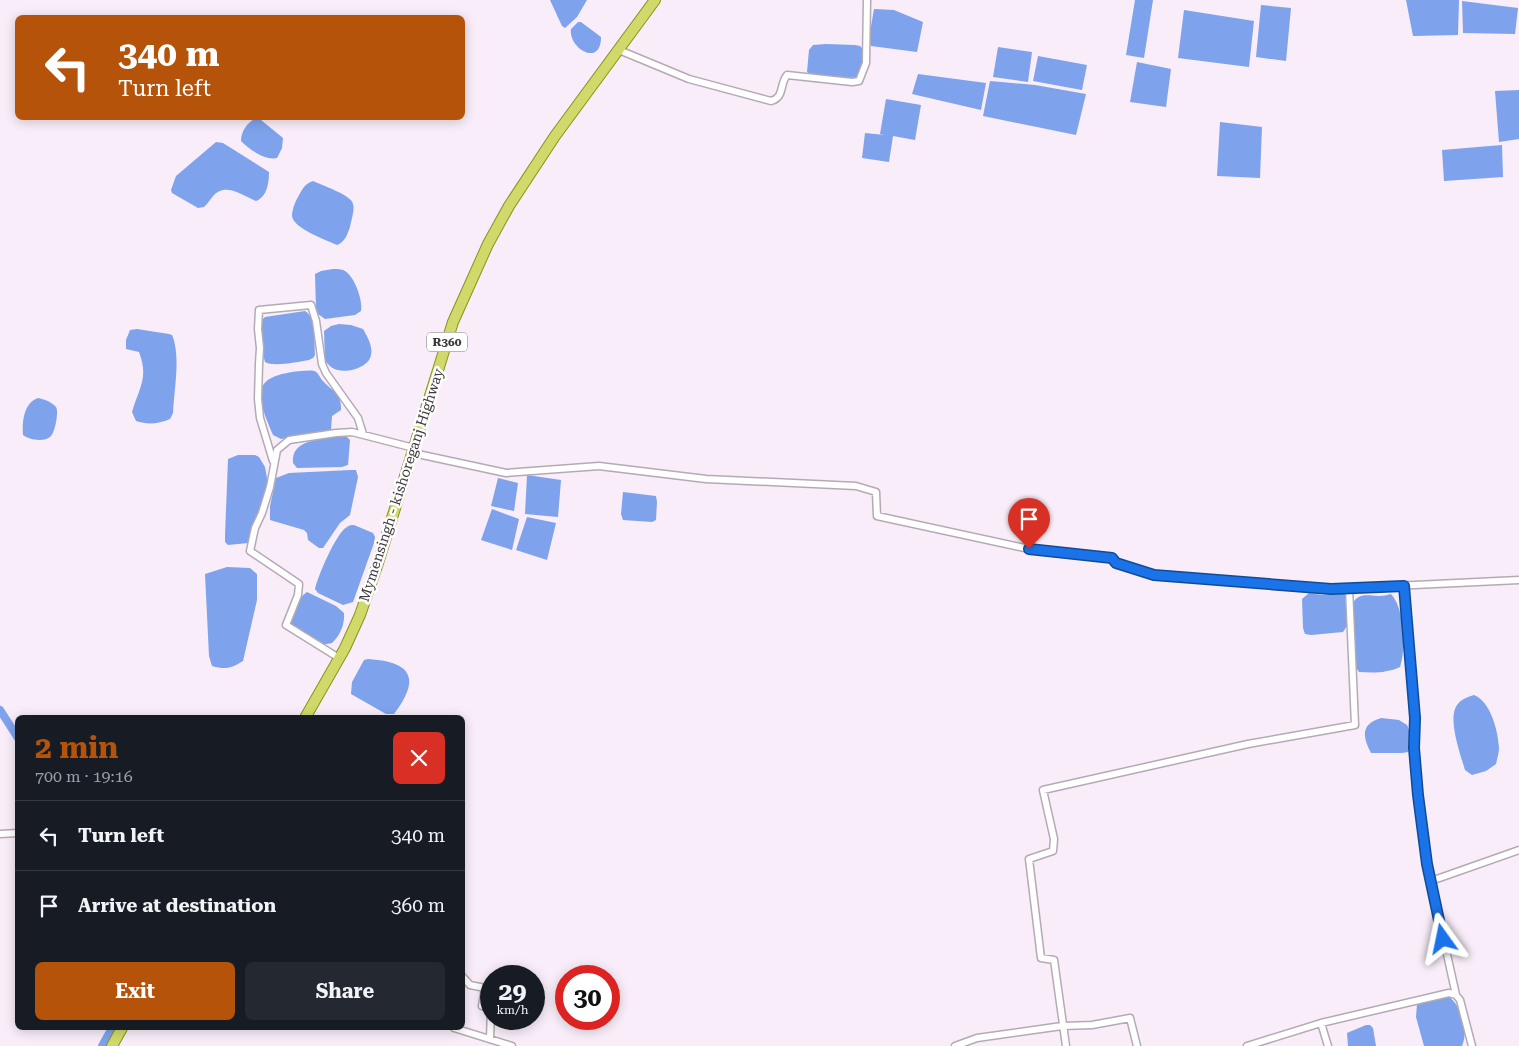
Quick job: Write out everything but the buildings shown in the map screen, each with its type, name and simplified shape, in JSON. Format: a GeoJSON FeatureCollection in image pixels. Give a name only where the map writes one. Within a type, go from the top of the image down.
{"type":"FeatureCollection","features":[{"type":"Feature","properties":{"kind":"main road","name":"Mymensingh - kishoreganj Highway"},"geometry":{"type":"LineString","coordinates":[[306,715],[339,658],[360,614],[453,322],[488,244],[509,206],[555,136],[655,0]]}},
{"type":"Feature","properties":{"kind":"main road"},"geometry":{"type":"LineString","coordinates":[[112,1046],[121,1030]]}},
{"type":"Feature","properties":{"kind":"street"},"geometry":{"type":"LineString","coordinates":[[619,50],[689,79],[771,101],[778,99],[782,85],[788,76],[859,81],[866,63],[867,0]]}},
{"type":"Feature","properties":{"kind":"street"},"geometry":{"type":"LineString","coordinates":[[274,462],[260,418],[258,399],[259,310],[311,305],[316,321],[322,364],[326,373],[358,418],[363,434]]}},
{"type":"Feature","properties":{"kind":"street"},"geometry":{"type":"LineString","coordinates":[[339,658],[286,625],[298,595],[299,584],[250,551],[255,528],[270,487],[276,450],[289,440],[336,433],[352,432],[363,434],[413,450],[506,473],[599,466],[706,479],[856,486],[876,492],[877,516],[1029,549],[1112,558],[1116,563],[1154,575],[1331,589],[1519,580]]}},
{"type":"Feature","properties":{"kind":"street"},"geometry":{"type":"LineString","coordinates":[[1404,586],[1414,708],[1414,748],[1427,864],[1456,995],[1462,1008],[1472,1046]]}},
{"type":"Feature","properties":{"kind":"street"},"geometry":{"type":"LineString","coordinates":[[1066,1046],[1054,960],[1041,958],[1028,858],[1053,851],[1054,840],[1042,790],[1248,744],[1355,726],[1349,588]]}},
{"type":"Feature","properties":{"kind":"street"},"geometry":{"type":"LineString","coordinates":[[0,834],[15,833]]}},
{"type":"Feature","properties":{"kind":"street"},"geometry":{"type":"LineString","coordinates":[[1431,881],[1519,850]]}},
{"type":"Feature","properties":{"kind":"street"},"geometry":{"type":"LineString","coordinates":[[465,979],[470,985],[480,987]]}},
{"type":"Feature","properties":{"kind":"street"},"geometry":{"type":"LineString","coordinates":[[1247,1046],[1321,1023],[1421,999],[1450,993],[1456,995]]}},
{"type":"Feature","properties":{"kind":"street"},"geometry":{"type":"LineString","coordinates":[[955,1046],[977,1038],[1062,1026],[1092,1025],[1130,1018],[1137,1046]]}},
{"type":"Feature","properties":{"kind":"street"},"geometry":{"type":"LineString","coordinates":[[1321,1023],[1328,1046]]}},
{"type":"Feature","properties":{"kind":"street"},"geometry":{"type":"LineString","coordinates":[[461,1030],[512,1046]]}},
{"type":"Feature","properties":{"kind":"street"},"geometry":{"type":"LineString","coordinates":[[490,1030],[490,1039]]}},
{"type":"Feature","properties":{"kind":"water"},"geometry":{"type":"Polygon","coordinates":[[[550,0],[587,0],[577,17],[565,28],[562,26],[550,0]]]}},
{"type":"Feature","properties":{"kind":"water"},"geometry":{"type":"Polygon","coordinates":[[[1135,0],[1153,0],[1144,58],[1126,55],[1135,0]]]}},
{"type":"Feature","properties":{"kind":"water"},"geometry":{"type":"Polygon","coordinates":[[[1406,0],[1459,0],[1458,35],[1413,36],[1406,0]]]}},
{"type":"Feature","properties":{"kind":"water"},"geometry":{"type":"Polygon","coordinates":[[[1462,1],[1518,8],[1515,34],[1463,33],[1462,1]]]}},
{"type":"Feature","properties":{"kind":"water"},"geometry":{"type":"Polygon","coordinates":[[[1261,5],[1291,8],[1286,61],[1256,57],[1261,5]]]}},
{"type":"Feature","properties":{"kind":"water"},"geometry":{"type":"Polygon","coordinates":[[[874,9],[894,10],[923,22],[917,52],[871,46],[869,38],[874,9]]]}},
{"type":"Feature","properties":{"kind":"water"},"geometry":{"type":"Polygon","coordinates":[[[1184,10],[1254,21],[1249,67],[1178,58],[1184,10]]]}},
{"type":"Feature","properties":{"kind":"water"},"geometry":{"type":"Polygon","coordinates":[[[578,22],[581,22],[601,37],[600,46],[596,51],[591,53],[585,52],[574,43],[571,29],[578,22]]]}},
{"type":"Feature","properties":{"kind":"water"},"geometry":{"type":"Polygon","coordinates":[[[813,45],[855,45],[860,46],[864,50],[863,60],[857,77],[810,74],[807,72],[809,50],[813,45]]]}},
{"type":"Feature","properties":{"kind":"water"},"geometry":{"type":"Polygon","coordinates":[[[998,47],[1032,52],[1028,82],[993,77],[998,47]]]}},
{"type":"Feature","properties":{"kind":"water"},"geometry":{"type":"Polygon","coordinates":[[[1038,56],[1087,65],[1082,90],[1033,81],[1038,56]]]}},
{"type":"Feature","properties":{"kind":"water"},"geometry":{"type":"Polygon","coordinates":[[[1137,62],[1171,69],[1166,107],[1130,102],[1137,62]]]}},
{"type":"Feature","properties":{"kind":"water"},"geometry":{"type":"Polygon","coordinates":[[[918,74],[986,83],[981,110],[912,94],[918,74]]]}},
{"type":"Feature","properties":{"kind":"water"},"geometry":{"type":"Polygon","coordinates":[[[990,81],[1035,85],[1086,94],[1076,135],[983,116],[990,81]]]}},
{"type":"Feature","properties":{"kind":"water"},"geometry":{"type":"Polygon","coordinates":[[[1519,90],[1519,139],[1499,142],[1495,91],[1519,90]]]}},
{"type":"Feature","properties":{"kind":"water"},"geometry":{"type":"Polygon","coordinates":[[[886,99],[921,105],[915,140],[893,136],[889,162],[862,158],[865,133],[885,135],[880,134],[886,99]]]}},
{"type":"Feature","properties":{"kind":"water"},"geometry":{"type":"Polygon","coordinates":[[[261,120],[283,138],[282,148],[277,158],[262,156],[241,141],[242,134],[250,122],[261,120]]]}},
{"type":"Feature","properties":{"kind":"water"},"geometry":{"type":"Polygon","coordinates":[[[1220,122],[1262,127],[1260,178],[1217,176],[1220,122]]]}},
{"type":"Feature","properties":{"kind":"water"},"geometry":{"type":"Polygon","coordinates":[[[216,142],[223,143],[269,172],[267,189],[260,199],[256,201],[237,192],[223,190],[214,195],[204,207],[198,208],[172,193],[171,190],[176,176],[216,142]]]}},
{"type":"Feature","properties":{"kind":"water"},"geometry":{"type":"Polygon","coordinates":[[[1502,145],[1503,177],[1444,181],[1442,150],[1502,145]]]}},
{"type":"Feature","properties":{"kind":"water"},"geometry":{"type":"Polygon","coordinates":[[[313,181],[342,194],[353,204],[354,209],[350,227],[340,244],[337,245],[304,229],[298,225],[292,216],[295,204],[302,190],[313,181]]]}},
{"type":"Feature","properties":{"kind":"water"},"geometry":{"type":"Polygon","coordinates":[[[333,269],[345,271],[355,284],[361,311],[355,315],[325,319],[318,314],[316,309],[315,274],[333,269]]]}},
{"type":"Feature","properties":{"kind":"water"},"geometry":{"type":"Polygon","coordinates":[[[305,311],[309,314],[313,325],[315,355],[313,358],[286,364],[265,362],[262,350],[261,321],[265,317],[305,311]]]}},
{"type":"Feature","properties":{"kind":"water"},"geometry":{"type":"Polygon","coordinates":[[[339,324],[351,325],[363,329],[365,332],[371,348],[371,355],[363,366],[353,370],[342,371],[334,369],[325,361],[324,331],[331,326],[339,324]]]}},
{"type":"Feature","properties":{"kind":"water"},"geometry":{"type":"Polygon","coordinates":[[[137,329],[172,335],[175,343],[177,363],[173,413],[170,419],[161,422],[136,421],[132,412],[142,383],[143,369],[139,352],[126,349],[126,340],[130,330],[137,329]]]}},
{"type":"Feature","properties":{"kind":"water"},"geometry":{"type":"Polygon","coordinates":[[[301,371],[317,372],[322,380],[338,395],[341,410],[332,416],[331,430],[281,439],[273,435],[267,421],[263,409],[261,390],[272,377],[301,371]]]}},
{"type":"Feature","properties":{"kind":"water"},"geometry":{"type":"Polygon","coordinates":[[[38,398],[56,407],[57,417],[52,435],[47,439],[36,440],[23,435],[23,424],[27,408],[33,400],[38,398]]]}},
{"type":"Feature","properties":{"kind":"water"},"geometry":{"type":"Polygon","coordinates":[[[333,437],[347,437],[350,440],[348,465],[342,467],[297,468],[293,463],[293,456],[300,446],[312,441],[333,437]]]}},
{"type":"Feature","properties":{"kind":"water"},"geometry":{"type":"Polygon","coordinates":[[[238,455],[255,455],[259,457],[265,467],[267,487],[248,543],[228,545],[225,542],[225,536],[228,459],[238,455]]]}},
{"type":"Feature","properties":{"kind":"water"},"geometry":{"type":"Polygon","coordinates":[[[356,470],[358,477],[350,515],[340,523],[323,548],[319,548],[308,540],[307,533],[304,530],[270,520],[270,506],[276,478],[289,473],[356,470]]]}},
{"type":"Feature","properties":{"kind":"water"},"geometry":{"type":"Polygon","coordinates":[[[527,475],[561,480],[558,517],[525,514],[527,475]]]}},
{"type":"Feature","properties":{"kind":"water"},"geometry":{"type":"Polygon","coordinates":[[[498,478],[518,483],[514,511],[491,506],[498,478]]]}},
{"type":"Feature","properties":{"kind":"water"},"geometry":{"type":"Polygon","coordinates":[[[623,492],[656,496],[656,520],[652,522],[623,520],[621,514],[623,492]]]}},
{"type":"Feature","properties":{"kind":"water"},"geometry":{"type":"Polygon","coordinates":[[[492,509],[519,519],[512,550],[481,540],[492,509]]]}},
{"type":"Feature","properties":{"kind":"water"},"geometry":{"type":"Polygon","coordinates":[[[527,517],[556,523],[547,560],[516,550],[527,517]]]}},
{"type":"Feature","properties":{"kind":"water"},"geometry":{"type":"Polygon","coordinates":[[[354,525],[373,533],[375,537],[353,602],[343,605],[318,593],[315,589],[338,537],[347,527],[354,525]]]}},
{"type":"Feature","properties":{"kind":"water"},"geometry":{"type":"Polygon","coordinates":[[[227,567],[250,568],[257,574],[257,600],[243,661],[232,667],[221,668],[212,666],[209,656],[205,574],[227,567]]]}},
{"type":"Feature","properties":{"kind":"water"},"geometry":{"type":"Polygon","coordinates":[[[307,592],[336,606],[344,613],[341,630],[332,643],[322,645],[291,625],[295,607],[307,592]]]}},
{"type":"Feature","properties":{"kind":"water"},"geometry":{"type":"Polygon","coordinates":[[[1309,593],[1322,595],[1345,594],[1348,624],[1343,632],[1305,634],[1302,599],[1309,593]]]}},
{"type":"Feature","properties":{"kind":"water"},"geometry":{"type":"Polygon","coordinates":[[[1391,594],[1396,601],[1402,619],[1403,650],[1400,667],[1380,672],[1359,672],[1355,666],[1353,603],[1361,596],[1391,594]]]}},
{"type":"Feature","properties":{"kind":"water"},"geometry":{"type":"Polygon","coordinates":[[[368,659],[394,664],[403,668],[408,674],[408,691],[394,714],[386,714],[351,694],[352,682],[364,660],[368,659]]]}},
{"type":"Feature","properties":{"kind":"water"},"geometry":{"type":"Polygon","coordinates":[[[1474,695],[1489,710],[1495,726],[1499,748],[1496,764],[1486,771],[1472,775],[1465,770],[1453,719],[1457,705],[1474,695]]]}},
{"type":"Feature","properties":{"kind":"water"},"geometry":{"type":"Polygon","coordinates":[[[1381,718],[1399,720],[1407,725],[1410,739],[1408,752],[1371,753],[1366,741],[1365,731],[1370,724],[1381,718]]]}},
{"type":"Feature","properties":{"kind":"water"},"geometry":{"type":"Polygon","coordinates":[[[1448,996],[1457,1006],[1463,1019],[1465,1033],[1462,1046],[1424,1046],[1416,1017],[1417,1004],[1448,996]]]}},
{"type":"Feature","properties":{"kind":"water"},"geometry":{"type":"Polygon","coordinates":[[[1370,1025],[1373,1028],[1376,1046],[1348,1046],[1347,1033],[1370,1025]]]}},
{"type":"Feature","properties":{"kind":"waterway"},"geometry":{"type":"LineString","coordinates":[[0,710],[15,733]]}},
{"type":"Feature","properties":{"kind":"waterway"},"geometry":{"type":"LineString","coordinates":[[102,1046],[111,1030]]}},
{"type":"Feature","properties":{"kind":"route"},"geometry":{"type":"LineString","coordinates":[[1029,549],[1112,558],[1116,563],[1154,575],[1264,582],[1331,589],[1404,586],[1415,718],[1414,748],[1418,795],[1427,864],[1443,939]]}}]}
